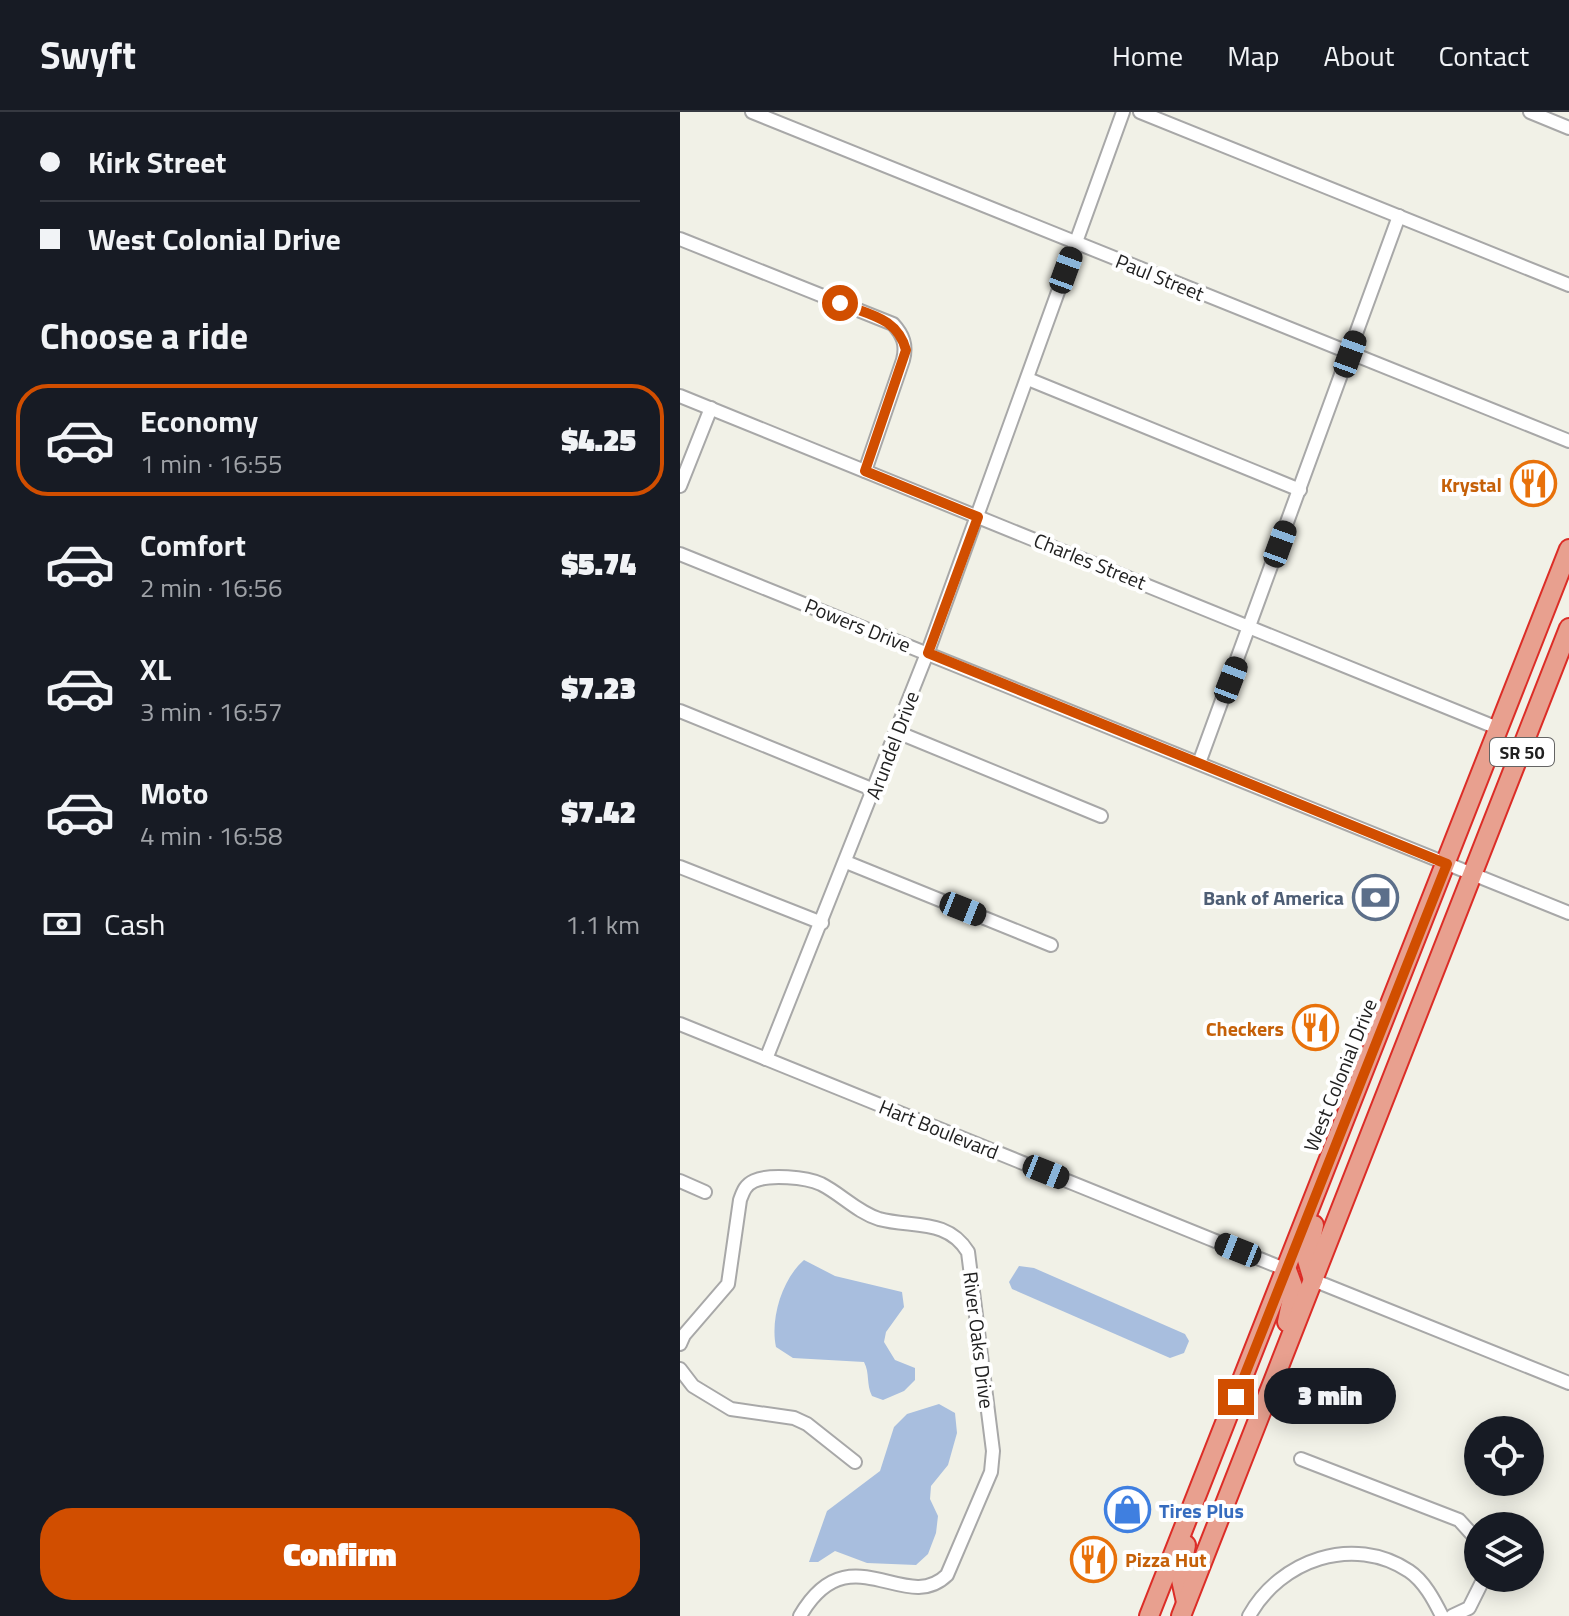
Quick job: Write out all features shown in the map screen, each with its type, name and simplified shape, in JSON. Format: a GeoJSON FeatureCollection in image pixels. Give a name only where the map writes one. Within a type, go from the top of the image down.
{"type":"FeatureCollection","features":[{"type":"Feature","properties":{"kind":"highway","name":"West Colonial Drive"},"geometry":{"type":"LineString","coordinates":[[1154,1612],[1569,549]]}},
{"type":"Feature","properties":{"kind":"highway","name":"SR 50"},"geometry":{"type":"LineString","coordinates":[[1184,1609],[1569,628]]}},
{"type":"Feature","properties":{"kind":"highway"},"geometry":{"type":"LineString","coordinates":[[1313,1280],[1307,1260],[1324,1175]]}},
{"type":"Feature","properties":{"kind":"highway"},"geometry":{"type":"LineString","coordinates":[[1276,1375],[1294,1289],[1287,1270]]}},
{"type":"Feature","properties":{"kind":"highway"},"geometry":{"type":"LineString","coordinates":[[1184,1609],[1180,1575],[1194,1503]]}},
{"type":"Feature","properties":{"kind":"street","name":"Paul Street"},"geometry":{"type":"LineString","coordinates":[[752,112],[1569,441]]}},
{"type":"Feature","properties":{"kind":"street","name":"Arundel Drive"},"geometry":{"type":"LineString","coordinates":[[766,1059],[928,653],[1123,112]]}},
{"type":"Feature","properties":{"kind":"street"},"geometry":{"type":"LineString","coordinates":[[1140,112],[1569,285]]}},
{"type":"Feature","properties":{"kind":"street"},"geometry":{"type":"LineString","coordinates":[[1530,112],[1569,128]]}},
{"type":"Feature","properties":{"kind":"street"},"geometry":{"type":"LineString","coordinates":[[1199,763],[1399,216]]}},
{"type":"Feature","properties":{"kind":"street"},"geometry":{"type":"LineString","coordinates":[[680,239],[893,324],[901,333],[906,350],[865,471]]}},
{"type":"Feature","properties":{"kind":"street"},"geometry":{"type":"LineString","coordinates":[[1028,379],[1300,490]]}},
{"type":"Feature","properties":{"kind":"street","name":"Charles Street"},"geometry":{"type":"LineString","coordinates":[[680,396],[1500,729]]}},
{"type":"Feature","properties":{"kind":"street"},"geometry":{"type":"LineString","coordinates":[[680,486],[711,408]]}},
{"type":"Feature","properties":{"kind":"street","name":"Powers Drive"},"geometry":{"type":"LineString","coordinates":[[680,554],[1569,913]]}},
{"type":"Feature","properties":{"kind":"street"},"geometry":{"type":"LineString","coordinates":[[680,711],[874,790]]}},
{"type":"Feature","properties":{"kind":"street"},"geometry":{"type":"LineString","coordinates":[[897,732],[1101,816]]}},
{"type":"Feature","properties":{"kind":"street"},"geometry":{"type":"LineString","coordinates":[[846,862],[1051,945]]}},
{"type":"Feature","properties":{"kind":"street"},"geometry":{"type":"LineString","coordinates":[[680,867],[822,923]]}},
{"type":"Feature","properties":{"kind":"street","name":"Hart Boulevard"},"geometry":{"type":"LineString","coordinates":[[680,1024],[1287,1270]]}},
{"type":"Feature","properties":{"kind":"street","name":"River Oaks Drive"},"geometry":{"type":"LineString","coordinates":[[680,1344],[684,1335],[728,1284],[740,1200],[745,1188],[754,1181],[768,1178],[816,1181],[882,1219],[942,1229],[959,1238],[968,1252],[993,1451],[991,1472],[947,1575],[938,1586],[923,1591],[904,1591],[850,1579],[836,1580],[822,1586],[800,1616]]}},
{"type":"Feature","properties":{"kind":"street"},"geometry":{"type":"LineString","coordinates":[[680,1181],[705,1192]]}},
{"type":"Feature","properties":{"kind":"street"},"geometry":{"type":"LineString","coordinates":[[1313,1280],[1569,1383]]}},
{"type":"Feature","properties":{"kind":"street"},"geometry":{"type":"LineString","coordinates":[[680,1369],[693,1386],[731,1409],[794,1418],[807,1424],[855,1462]]}},
{"type":"Feature","properties":{"kind":"street"},"geometry":{"type":"LineString","coordinates":[[1301,1459],[1459,1520],[1464,1526]]}},
{"type":"Feature","properties":{"kind":"street"},"geometry":{"type":"LineString","coordinates":[[1249,1616],[1260,1596],[1283,1574],[1340,1553],[1365,1554],[1412,1573],[1429,1593],[1442,1616]]}},
{"type":"Feature","properties":{"kind":"street"},"geometry":{"type":"LineString","coordinates":[[1452,1616],[1469,1608],[1477,1592]]}},
{"type":"Feature","properties":{"kind":"water"},"geometry":{"type":"Polygon","coordinates":[[[804,1260],[835,1276],[902,1292],[904,1307],[886,1332],[884,1342],[895,1360],[915,1368],[915,1380],[904,1391],[883,1400],[872,1396],[864,1362],[793,1358],[776,1347],[776,1312],[784,1288],[804,1260]]]}},
{"type":"Feature","properties":{"kind":"water"},"geometry":{"type":"Polygon","coordinates":[[[1019,1266],[1034,1268],[1185,1334],[1189,1341],[1184,1353],[1170,1358],[1012,1289],[1009,1282],[1019,1266]]]}},
{"type":"Feature","properties":{"kind":"water"},"geometry":{"type":"Polygon","coordinates":[[[939,1404],[955,1413],[957,1433],[948,1465],[931,1486],[930,1499],[938,1516],[928,1554],[916,1565],[867,1563],[835,1551],[818,1562],[809,1562],[827,1511],[880,1471],[894,1427],[907,1414],[939,1404]]]}},
{"type":"Feature","properties":{"kind":"place","name":"Krystal"},"geometry":{"type":"Point","coordinates":[1533,484]}},
{"type":"Feature","properties":{"kind":"place","name":"Bank of America"},"geometry":{"type":"Point","coordinates":[1375,897]}},
{"type":"Feature","properties":{"kind":"place","name":"Checkers"},"geometry":{"type":"Point","coordinates":[1315,1028]}},
{"type":"Feature","properties":{"kind":"place","name":"Tires Plus"},"geometry":{"type":"Point","coordinates":[1128,1510]}},
{"type":"Feature","properties":{"kind":"place","name":"Pizza Hut"},"geometry":{"type":"Point","coordinates":[1094,1559]}},
{"type":"Feature","properties":{"kind":"route"},"geometry":{"type":"LineString","coordinates":[[840,303],[893,324],[901,333],[906,350],[865,471],[978,517],[928,653],[1447,864],[1236,1397]]}}]}
